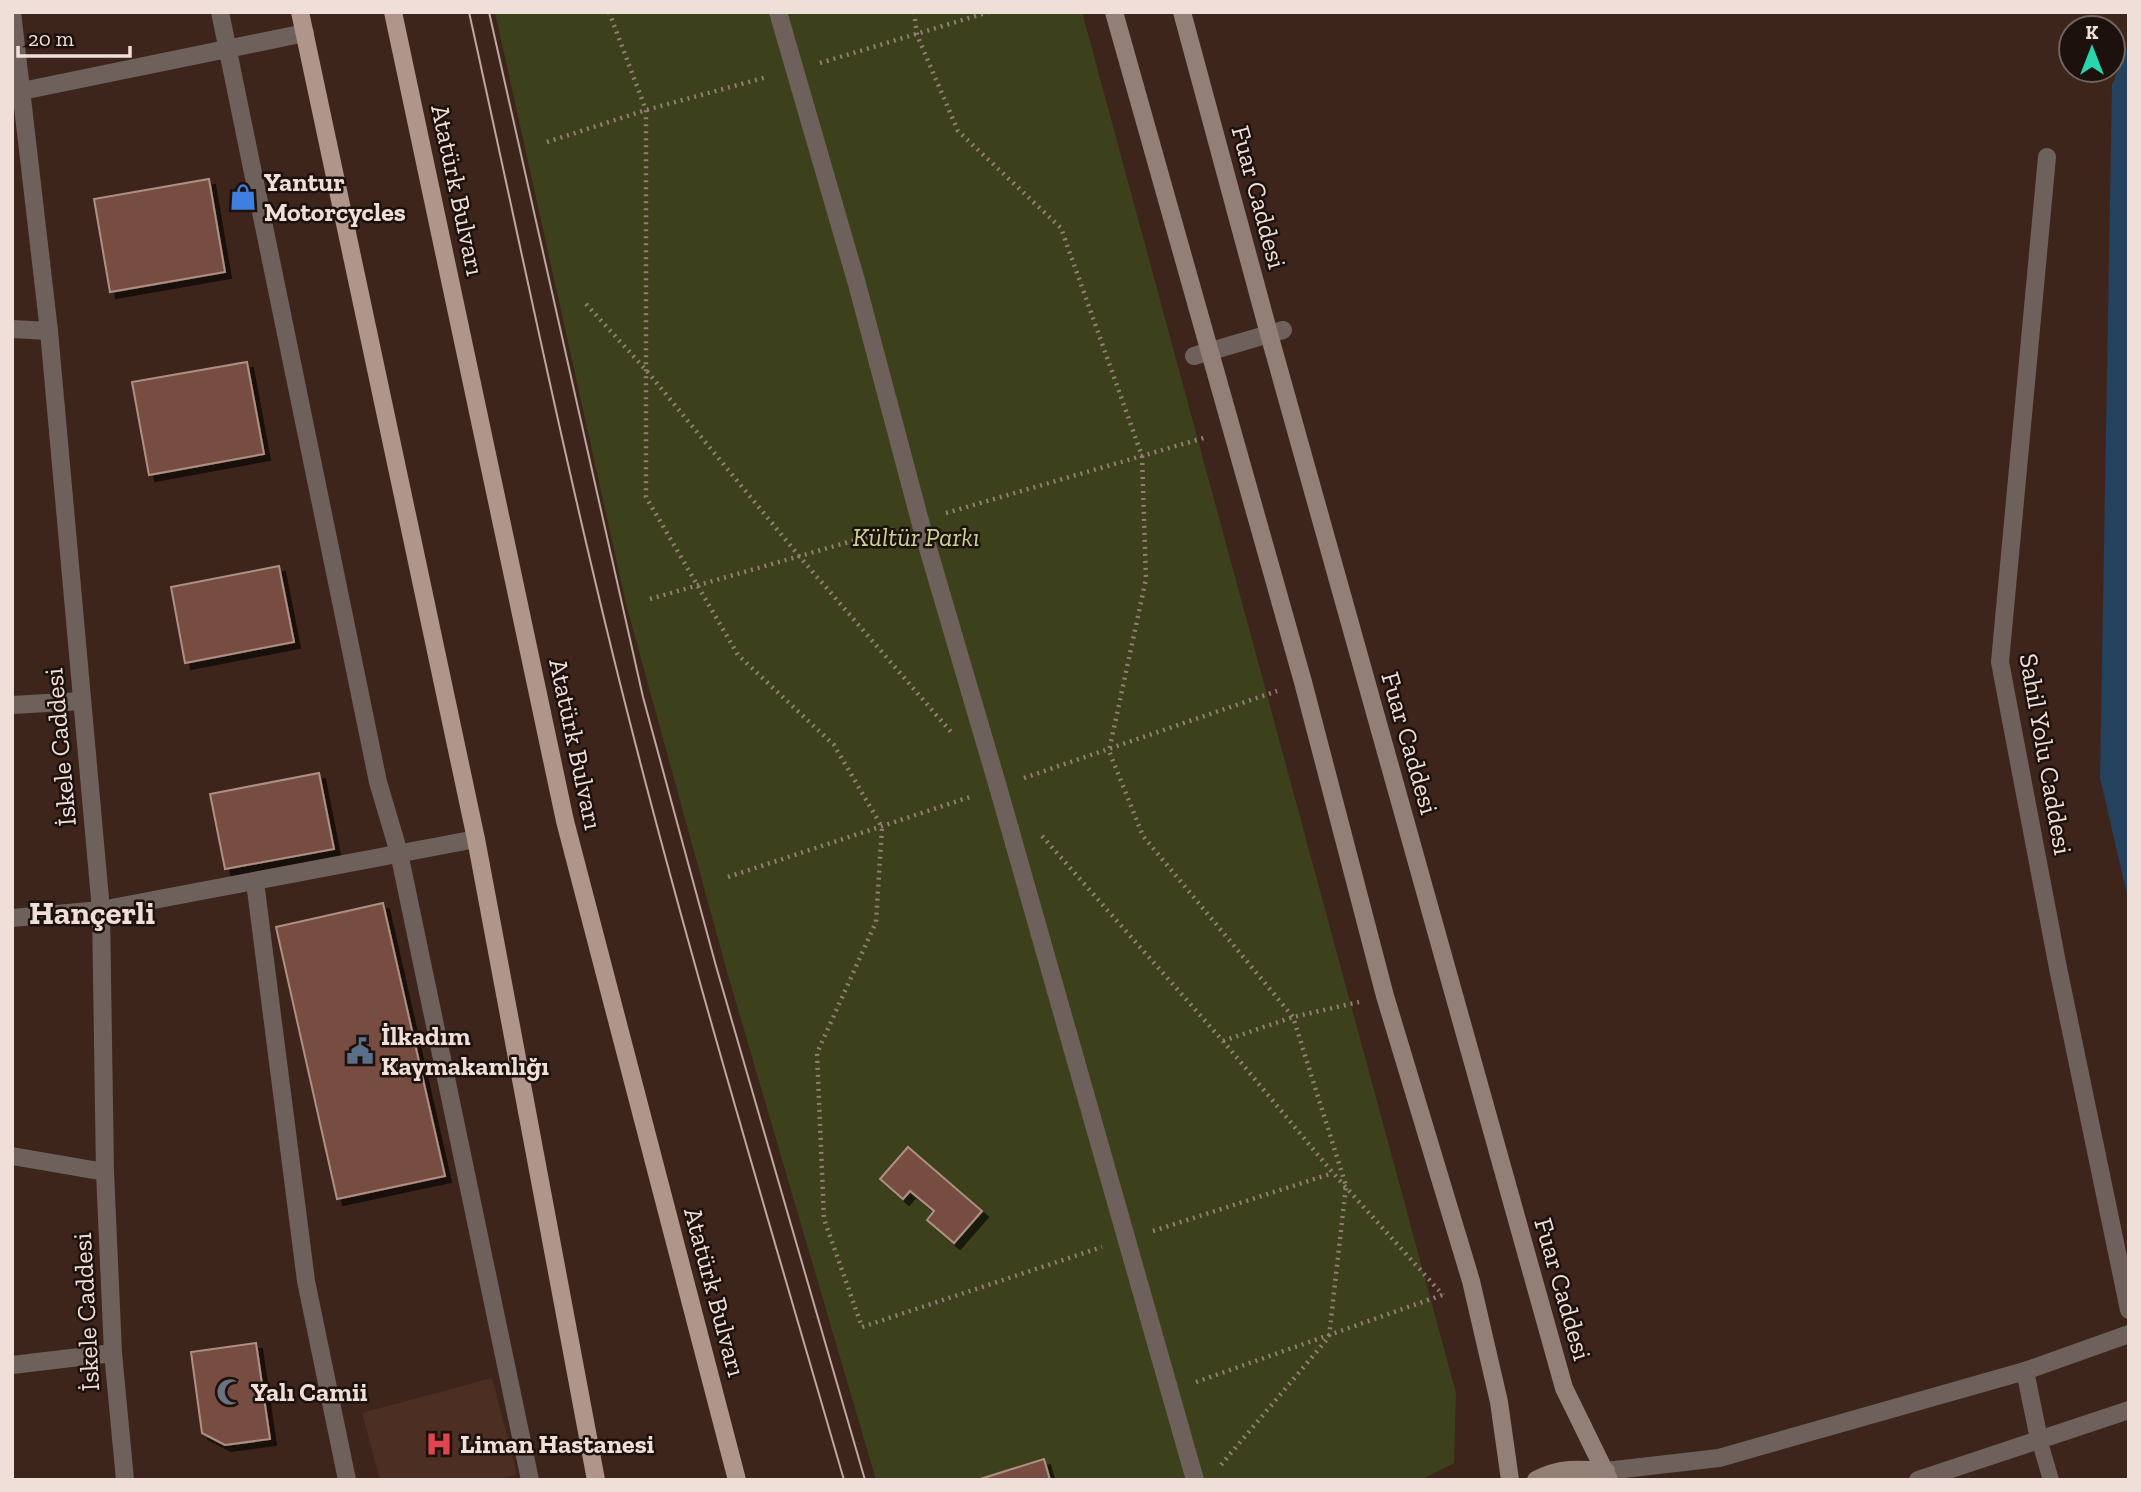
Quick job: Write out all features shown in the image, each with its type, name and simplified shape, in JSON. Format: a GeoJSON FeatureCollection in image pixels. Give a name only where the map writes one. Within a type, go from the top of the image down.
{"type":"FeatureCollection","features":[{"type":"Feature","properties":{"kind":"main road"},"geometry":{"type":"LineString","coordinates":[[300,12],[476,839],[596,1480]]}},
{"type":"Feature","properties":{"kind":"main road","name":"Atatürk Bulvarı"},"geometry":{"type":"LineString","coordinates":[[393,12],[565,821],[737,1480]]}},
{"type":"Feature","properties":{"kind":"main road"},"geometry":{"type":"LineString","coordinates":[[1114,12],[1202,354],[1303,682],[1385,996],[1471,1281],[1499,1402],[1510,1480]]}},
{"type":"Feature","properties":{"kind":"main road","name":"Fuar Caddesi"},"geometry":{"type":"LineString","coordinates":[[1182,12],[1276,332],[1564,1388],[1608,1475]]}},
{"type":"Feature","properties":{"kind":"main road"},"geometry":{"type":"LineString","coordinates":[[1536,1480],[1551,1472],[1573,1468],[1608,1475]]}},
{"type":"Feature","properties":{"kind":"street","name":"İskele Caddesi"},"geometry":{"type":"LineString","coordinates":[[12,12],[49,331],[101,911],[105,1172],[113,1353],[125,1480]]}},
{"type":"Feature","properties":{"kind":"street"},"geometry":{"type":"LineString","coordinates":[[220,12],[378,782],[399,853],[530,1480]]}},
{"type":"Feature","properties":{"kind":"street"},"geometry":{"type":"LineString","coordinates":[[778,12],[853,271],[920,521],[1195,1480]]}},
{"type":"Feature","properties":{"kind":"street"},"geometry":{"type":"LineString","coordinates":[[22,91],[305,33]]}},
{"type":"Feature","properties":{"kind":"street","name":"Sahil Yolu Caddesi"},"geometry":{"type":"LineString","coordinates":[[2047,157],[2000,662],[2058,968],[2129,1310]]}},
{"type":"Feature","properties":{"kind":"street"},"geometry":{"type":"LineString","coordinates":[[12,330],[49,331]]}},
{"type":"Feature","properties":{"kind":"street"},"geometry":{"type":"LineString","coordinates":[[1202,354],[1276,332]]}},
{"type":"Feature","properties":{"kind":"street"},"geometry":{"type":"LineString","coordinates":[[12,705],[82,701]]}},
{"type":"Feature","properties":{"kind":"street"},"geometry":{"type":"LineString","coordinates":[[12,918],[101,911],[476,839]]}},
{"type":"Feature","properties":{"kind":"street"},"geometry":{"type":"LineString","coordinates":[[255,882],[306,1281],[347,1480]]}},
{"type":"Feature","properties":{"kind":"street"},"geometry":{"type":"LineString","coordinates":[[12,1156],[105,1172]]}},
{"type":"Feature","properties":{"kind":"street"},"geometry":{"type":"LineString","coordinates":[[1608,1475],[1720,1458],[2025,1371],[2129,1335]]}},
{"type":"Feature","properties":{"kind":"street"},"geometry":{"type":"LineString","coordinates":[[12,1365],[113,1353]]}},
{"type":"Feature","properties":{"kind":"street"},"geometry":{"type":"LineString","coordinates":[[2025,1371],[2039,1439]]}},
{"type":"Feature","properties":{"kind":"street"},"geometry":{"type":"LineString","coordinates":[[1918,1480],[2129,1410]]}},
{"type":"Feature","properties":{"kind":"lane"},"geometry":{"type":"LineString","coordinates":[[2039,1439],[2051,1480]]}},
{"type":"Feature","properties":{"kind":"path"},"geometry":{"type":"LineString","coordinates":[[609,12],[646,110],[646,497],[738,655],[834,745],[882,827],[876,922],[817,1053],[824,1219],[862,1326]]}},
{"type":"Feature","properties":{"kind":"path"},"geometry":{"type":"LineString","coordinates":[[914,12],[917,35],[958,131],[1061,228],[1142,456],[1146,579],[1109,751],[1143,836],[1293,1017],[1346,1186],[1329,1336],[1217,1469]]}},
{"type":"Feature","properties":{"kind":"path"},"geometry":{"type":"LineString","coordinates":[[1223,1041],[1293,1017],[1385,996]]}},
{"type":"Feature","properties":{"kind":"path"},"geometry":{"type":"LineString","coordinates":[[1170,1391],[1443,1295]]}},
{"type":"Feature","properties":{"kind":"shaded area","name":"Liman Hastanesi"},"geometry":{"type":"Polygon","coordinates":[[[492,1378],[517,1474],[497,1480],[380,1480],[362,1413],[492,1378]]]}},
{"type":"Feature","properties":{"kind":"green space","name":"Kültür Parkı"},"geometry":{"type":"Polygon","coordinates":[[[495,12],[1082,12],[1456,1393],[1454,1463],[1421,1480],[876,1480],[728,975],[626,604],[495,12]]]}},
{"type":"Feature","properties":{"kind":"water"},"geometry":{"type":"Polygon","coordinates":[[[2129,44],[2129,903],[2100,778],[2112,85],[2127,84],[2129,44]]]}},
{"type":"Feature","properties":{"kind":"building"},"geometry":{"type":"Polygon","coordinates":[[[209,179],[225,272],[110,292],[94,199],[209,179]]]}},
{"type":"Feature","properties":{"kind":"building"},"geometry":{"type":"Polygon","coordinates":[[[247,362],[264,454],[149,475],[132,382],[247,362]]]}},
{"type":"Feature","properties":{"kind":"building"},"geometry":{"type":"Polygon","coordinates":[[[279,566],[294,642],[185,663],[171,587],[279,566]]]}},
{"type":"Feature","properties":{"kind":"building"},"geometry":{"type":"Polygon","coordinates":[[[319,773],[334,849],[225,869],[210,794],[319,773]]]}},
{"type":"Feature","properties":{"kind":"building","name":"İlkadım Kaymakamlığı"},"geometry":{"type":"Polygon","coordinates":[[[383,903],[445,1176],[337,1199],[276,927],[383,903]]]}},
{"type":"Feature","properties":{"kind":"building"},"geometry":{"type":"Polygon","coordinates":[[[908,1147],[982,1211],[954,1243],[927,1220],[934,1211],[910,1191],[903,1199],[880,1179],[908,1147]]]}},
{"type":"Feature","properties":{"kind":"building","name":"Yalı Camii"},"geometry":{"type":"Polygon","coordinates":[[[256,1343],[270,1439],[225,1445],[202,1433],[191,1352],[256,1343]]]}},
{"type":"Feature","properties":{"kind":"building"},"geometry":{"type":"Polygon","coordinates":[[[1044,1459],[1050,1480],[977,1480],[1044,1459]]]}},
{"type":"Feature","properties":{"kind":"tram line"},"geometry":{"type":"LineString","coordinates":[[469,12],[564,445],[650,801],[844,1480]]}},
{"type":"Feature","properties":{"kind":"tram line"},"geometry":{"type":"LineString","coordinates":[[489,12],[643,697],[716,966],[865,1480]]}},
{"type":"Feature","properties":{"kind":"place","name":"Yantur Motorcycles"},"geometry":{"type":"Point","coordinates":[243,197]}},
{"type":"Feature","properties":{"kind":"place","name":"İlkadım Kaymakamlığı"},"geometry":{"type":"Point","coordinates":[360,1051]}},
{"type":"Feature","properties":{"kind":"place","name":"Yalı Camii"},"geometry":{"type":"Point","coordinates":[230,1392]}},
{"type":"Feature","properties":{"kind":"place","name":"Liman Hastanesi"},"geometry":{"type":"Point","coordinates":[439,1444]}},
{"type":"Feature","properties":{"kind":"district","name":"Hançerli"},"geometry":{"type":"Point","coordinates":[92,912]}}]}
